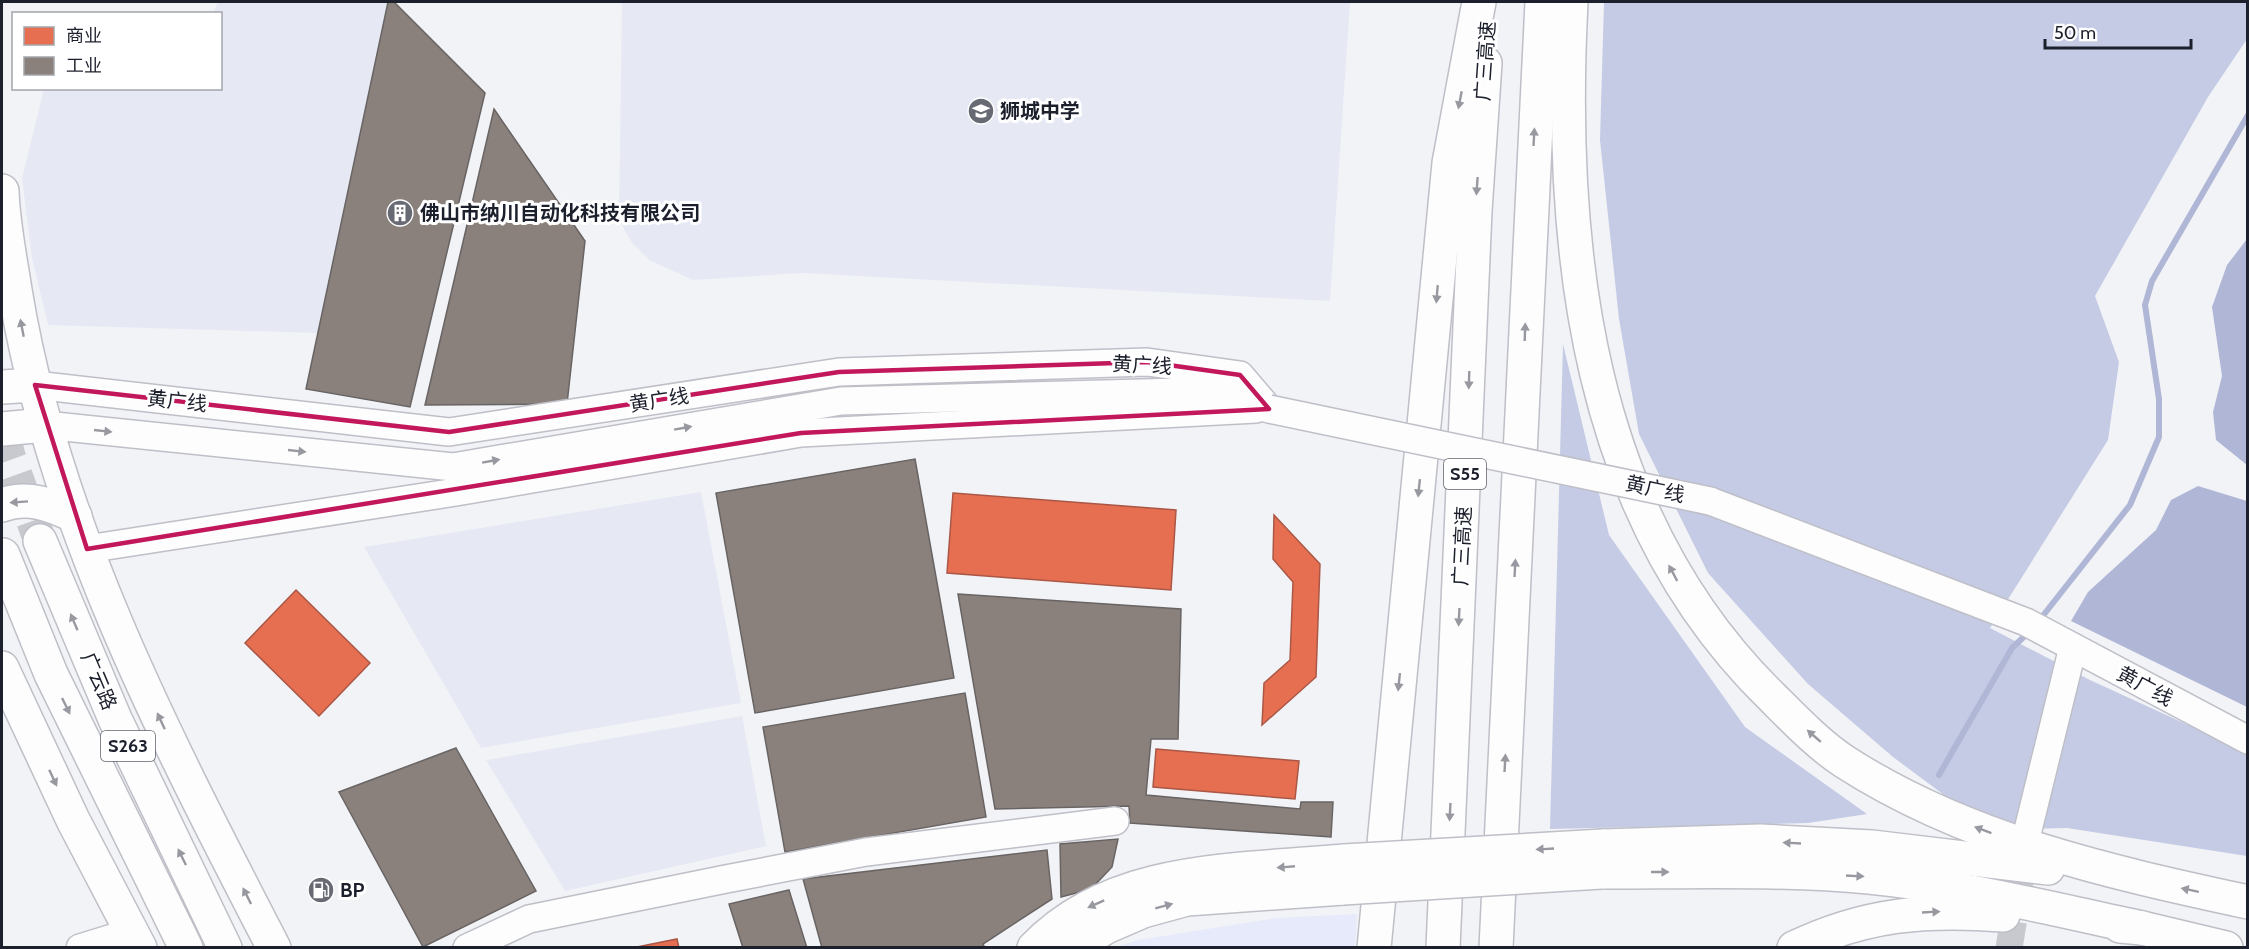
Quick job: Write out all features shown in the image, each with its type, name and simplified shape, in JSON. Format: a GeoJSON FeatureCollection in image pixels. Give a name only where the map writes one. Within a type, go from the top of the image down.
{"type":"FeatureCollection","features":[{"type":"Feature","properties":{"kind":"main road"},"geometry":{"type":"LineString","coordinates":[[1374,948],[1449,163],[1479,2]]}},
{"type":"Feature","properties":{"kind":"main road","name":"广三高速"},"geometry":{"type":"LineString","coordinates":[[1443,948],[1475,211],[1489,2]]}},
{"type":"Feature","properties":{"kind":"main road"},"geometry":{"type":"LineString","coordinates":[[1496,948],[1542,2]]}},
{"type":"Feature","properties":{"kind":"main road"},"geometry":{"type":"LineString","coordinates":[[1571,2],[1569,159],[1577,264],[1589,345],[1606,414],[1648,525],[1680,585],[1715,635],[1751,677],[1843,760],[1960,822],[2020,844],[2142,879],[2247,902]]}},
{"type":"Feature","properties":{"kind":"main road","name":"S263"},"geometry":{"type":"LineString","coordinates":[[2,191],[6,274],[45,425],[75,516],[112,615],[196,797],[274,948]]}},
{"type":"Feature","properties":{"kind":"main road"},"geometry":{"type":"LineString","coordinates":[[2,387],[35,385]]}},
{"type":"Feature","properties":{"kind":"main road"},"geometry":{"type":"LineString","coordinates":[[2,429],[45,425]]}},
{"type":"Feature","properties":{"kind":"main road"},"geometry":{"type":"LineString","coordinates":[[2,505],[23,501],[39,502],[75,516]]}},
{"type":"Feature","properties":{"kind":"main road","name":"广云路"},"geometry":{"type":"LineString","coordinates":[[40,542],[115,719],[225,948]]}},
{"type":"Feature","properties":{"kind":"main road","name":"广云路"},"geometry":{"type":"LineString","coordinates":[[3,555],[51,674],[186,948]]}},
{"type":"Feature","properties":{"kind":"main road"},"geometry":{"type":"LineString","coordinates":[[2,669],[73,819],[136,940]]}},
{"type":"Feature","properties":{"kind":"main road"},"geometry":{"type":"LineString","coordinates":[[1035,948],[1048,934],[1084,910],[1124,892],[1169,877],[1343,875],[1602,859],[1760,841],[1872,847],[2142,879]]}},
{"type":"Feature","properties":{"kind":"main road"},"geometry":{"type":"LineString","coordinates":[[1602,859],[1747,871],[1869,877],[1954,888],[2226,948]]}},
{"type":"Feature","properties":{"kind":"main road"},"geometry":{"type":"LineString","coordinates":[[1073,948],[1106,927],[1143,911],[1187,899],[1343,875]]}},
{"type":"Feature","properties":{"kind":"main road"},"geometry":{"type":"LineString","coordinates":[[1794,948],[1859,922],[1897,914],[1941,912],[2142,928]]}},
{"type":"Feature","properties":{"kind":"street","name":"黄广线"},"geometry":{"type":"LineString","coordinates":[[35,385],[449,432],[839,372],[1147,362],[1240,375],[1269,409]]}},
{"type":"Feature","properties":{"kind":"street","name":"黄广线"},"geometry":{"type":"LineString","coordinates":[[45,425],[453,467],[841,401],[1219,392],[1269,409],[1710,501],[2034,626],[2247,740]]}},
{"type":"Feature","properties":{"kind":"street"},"geometry":{"type":"LineString","coordinates":[[87,549],[456,492],[801,433],[1269,409]]}},
{"type":"Feature","properties":{"kind":"street"},"geometry":{"type":"LineString","coordinates":[[2027,834],[2073,647]]}},
{"type":"Feature","properties":{"kind":"street"},"geometry":{"type":"LineString","coordinates":[[466,948],[529,920],[726,879],[866,852],[1115,821]]}},
{"type":"Feature","properties":{"kind":"street"},"geometry":{"type":"LineString","coordinates":[[80,948],[136,940]]}},
{"type":"Feature","properties":{"kind":"highlighted area"},"geometry":{"type":"Polygon","coordinates":[[[1147,362],[1240,375],[1269,409],[801,433],[87,549],[35,385],[449,432],[839,372],[1147,362]]]}},
{"type":"Feature","properties":{"kind":"shaded area"},"geometry":{"type":"Polygon","coordinates":[[[218,2],[388,2],[318,333],[48,325],[32,258],[22,178],[44,90],[222,90],[222,12],[213,12],[218,2]]]}},
{"type":"Feature","properties":{"kind":"shaded area","name":"狮城中学"},"geometry":{"type":"Polygon","coordinates":[[[622,2],[1350,2],[1330,301],[802,273],[693,280],[649,260],[632,243],[619,220],[622,2]]]}},
{"type":"Feature","properties":{"kind":"shaded area"},"geometry":{"type":"Polygon","coordinates":[[[1604,2],[2247,2],[2247,39],[2208,97],[2095,296],[2119,362],[2108,440],[1990,628],[2090,680],[2247,752],[2247,856],[2067,828],[2011,829],[1971,815],[1893,757],[1808,684],[1708,573],[1639,434],[1619,319],[1600,140],[1604,2]]]}},
{"type":"Feature","properties":{"kind":"shaded area"},"geometry":{"type":"Polygon","coordinates":[[[2247,239],[2247,465],[2216,440],[2213,412],[2222,376],[2212,307],[2227,265],[2247,239]]]}},
{"type":"Feature","properties":{"kind":"shaded area"},"geometry":{"type":"Polygon","coordinates":[[[1563,344],[1609,535],[1745,727],[1867,814],[1808,823],[1550,829],[1563,344]]]}},
{"type":"Feature","properties":{"kind":"shaded area"},"geometry":{"type":"Polygon","coordinates":[[[2198,486],[2247,501],[2247,707],[2071,621],[2088,592],[2156,530],[2171,500],[2198,486]]]}},
{"type":"Feature","properties":{"kind":"shaded area"},"geometry":{"type":"Polygon","coordinates":[[[701,492],[741,703],[481,748],[364,547],[701,492]]]}},
{"type":"Feature","properties":{"kind":"shaded area"},"geometry":{"type":"Polygon","coordinates":[[[742,716],[766,846],[565,891],[486,760],[742,716]]]}},
{"type":"Feature","properties":{"kind":"shaded area"},"geometry":{"type":"Polygon","coordinates":[[[1357,914],[1355,947],[1116,947],[1138,940],[1277,918],[1357,914]]]}},
{"type":"Feature","properties":{"kind":"building: 商业"},"geometry":{"type":"Polygon","coordinates":[[[953,493],[1176,510],[1171,590],[947,573],[953,493]]]}},
{"type":"Feature","properties":{"kind":"building: 商业"},"geometry":{"type":"Polygon","coordinates":[[[1274,515],[1320,564],[1316,677],[1262,725],[1264,683],[1290,660],[1293,582],[1273,559],[1274,515]]]}},
{"type":"Feature","properties":{"kind":"building: 商业"},"geometry":{"type":"Polygon","coordinates":[[[296,590],[370,663],[319,716],[245,643],[296,590]]]}},
{"type":"Feature","properties":{"kind":"building: 商业"},"geometry":{"type":"Polygon","coordinates":[[[1156,749],[1299,761],[1295,799],[1153,787],[1156,749]]]}},
{"type":"Feature","properties":{"kind":"building: 商业"},"geometry":{"type":"Polygon","coordinates":[[[677,939],[679,948],[632,948],[677,939]]]}},
{"type":"Feature","properties":{"kind":"building: 工业","name":"佛山市纳川自动化科技有限公司"},"geometry":{"type":"Polygon","coordinates":[[[388,2],[394,2],[485,93],[410,407],[306,389],[388,2]]]}},
{"type":"Feature","properties":{"kind":"building: 工业"},"geometry":{"type":"Polygon","coordinates":[[[494,109],[585,241],[567,404],[425,405],[494,109]]]}},
{"type":"Feature","properties":{"kind":"building: 工业"},"geometry":{"type":"Polygon","coordinates":[[[915,459],[954,678],[755,713],[716,493],[915,459]]]}},
{"type":"Feature","properties":{"kind":"building: 工业"},"geometry":{"type":"Polygon","coordinates":[[[958,594],[1181,609],[1178,739],[1151,739],[1146,795],[1300,809],[1301,802],[1333,802],[1331,837],[1130,823],[1129,806],[995,809],[958,594]]]}},
{"type":"Feature","properties":{"kind":"building: 工业"},"geometry":{"type":"Polygon","coordinates":[[[965,693],[986,817],[785,852],[763,727],[965,693]]]}},
{"type":"Feature","properties":{"kind":"building: 工业"},"geometry":{"type":"Polygon","coordinates":[[[456,748],[536,891],[423,947],[339,792],[456,748]]]}},
{"type":"Feature","properties":{"kind":"building: 工业"},"geometry":{"type":"Polygon","coordinates":[[[1118,839],[1112,867],[1091,889],[1061,897],[1060,844],[1118,839]]]}},
{"type":"Feature","properties":{"kind":"building: 工业"},"geometry":{"type":"Polygon","coordinates":[[[1047,850],[1052,899],[983,944],[985,948],[822,948],[803,879],[1047,850]]]}},
{"type":"Feature","properties":{"kind":"building: 工业"},"geometry":{"type":"Polygon","coordinates":[[[789,890],[807,948],[743,948],[729,904],[789,890]]]}},
{"type":"Feature","properties":{"kind":"waterway"},"geometry":{"type":"LineString","coordinates":[[2038,622],[2130,505],[2159,437],[2159,399],[2145,305],[2152,281],[2248,115]]}},
{"type":"Feature","properties":{"kind":"waterway"},"geometry":{"type":"LineString","coordinates":[[1939,775],[2012,648],[2029,632]]}},
{"type":"Feature","properties":{"kind":"tunnel"},"geometry":{"type":"LineString","coordinates":[[2,428],[9,456],[40,541]]}},
{"type":"Feature","properties":{"kind":"tunnel"},"geometry":{"type":"LineString","coordinates":[[2009,948],[2026,844]]}},
{"type":"Feature","properties":{"kind":"place","name":"狮城中学"},"geometry":{"type":"Point","coordinates":[981,111]}},
{"type":"Feature","properties":{"kind":"place","name":"佛山市纳川自动化科技有限公司"},"geometry":{"type":"Point","coordinates":[400,213]}},
{"type":"Feature","properties":{"kind":"place","name":"BP"},"geometry":{"type":"Point","coordinates":[321,890]}}]}
